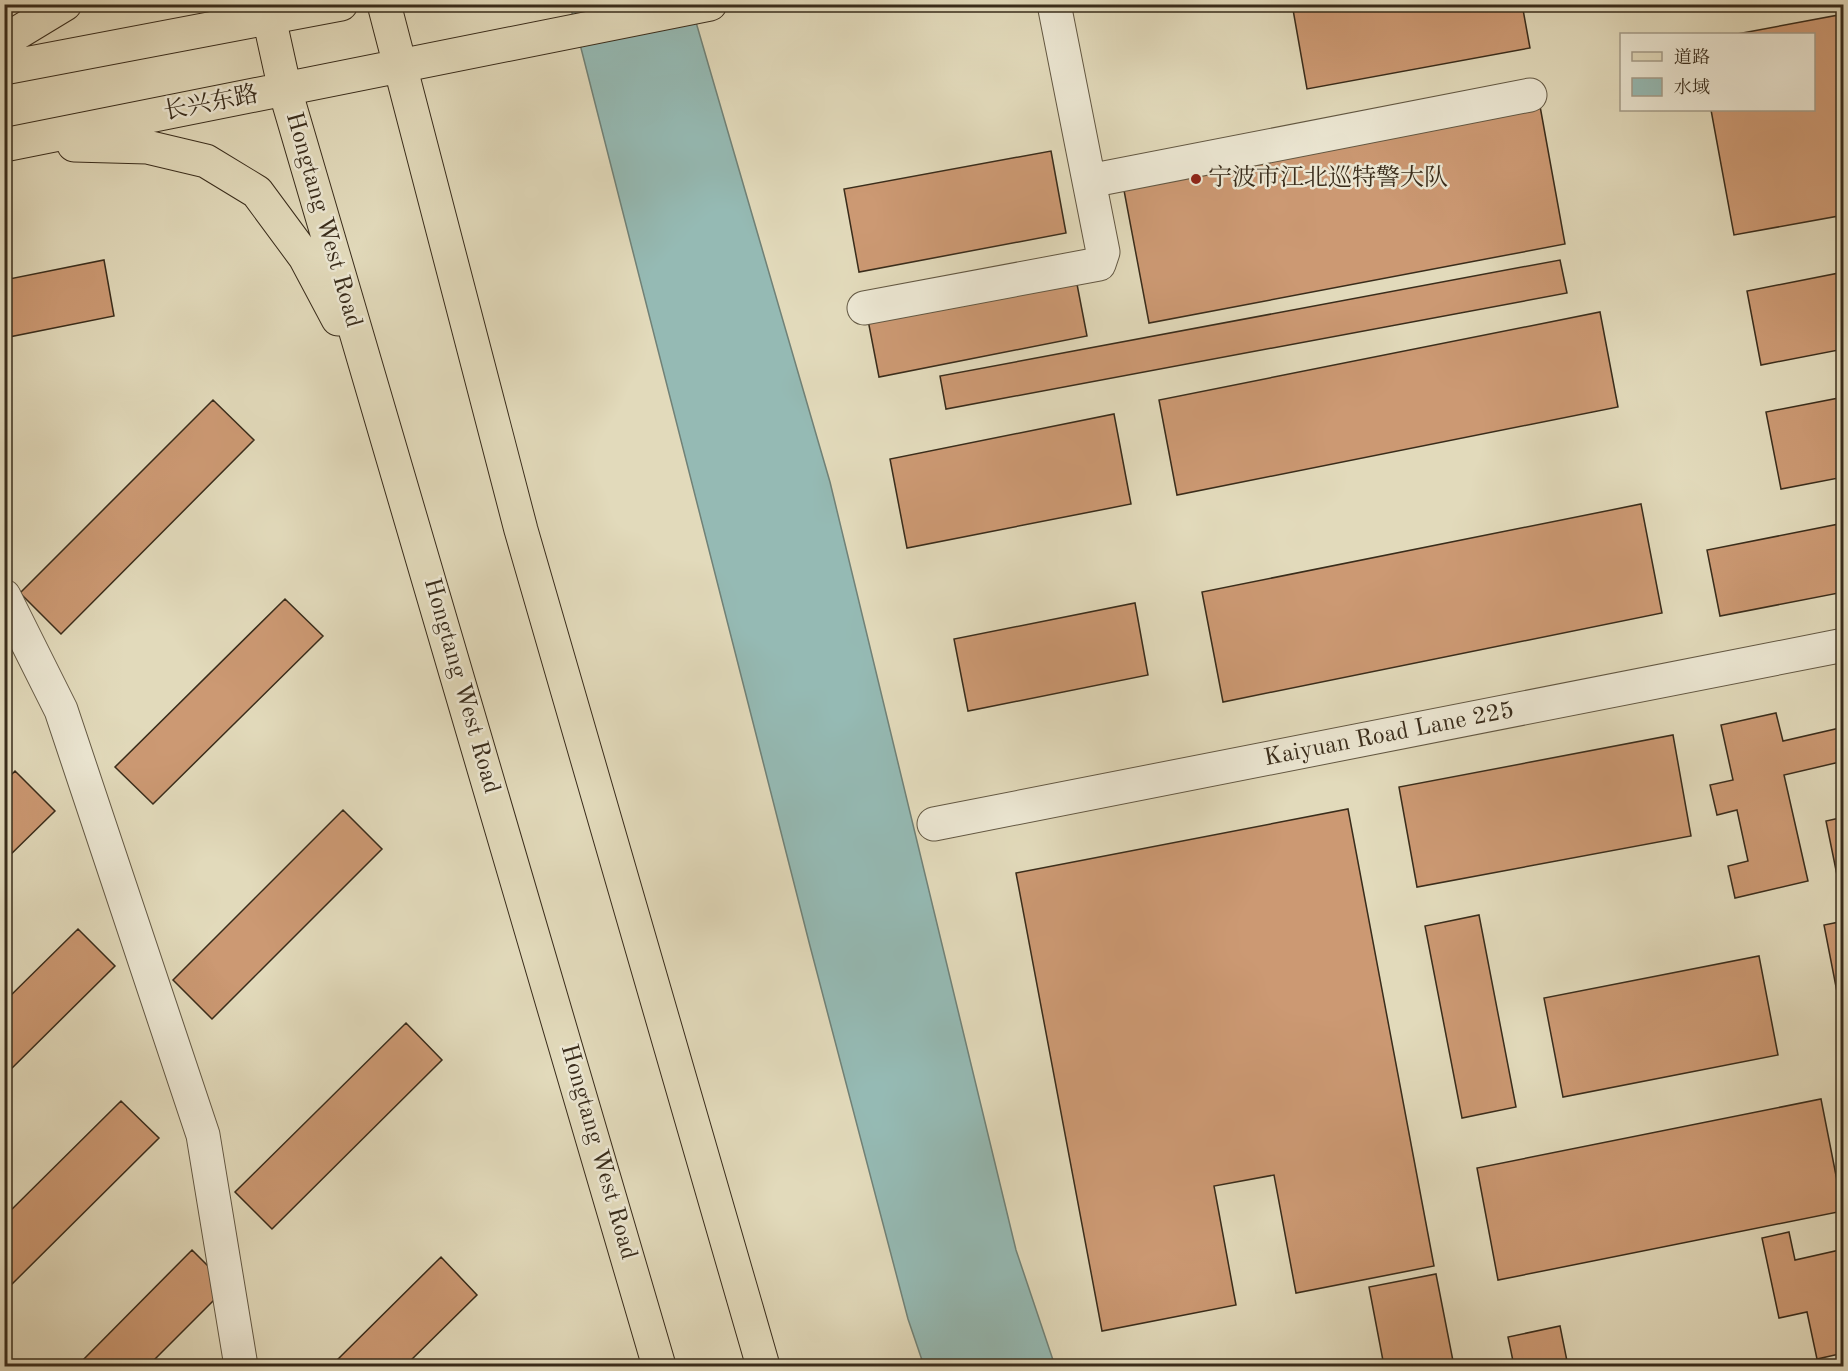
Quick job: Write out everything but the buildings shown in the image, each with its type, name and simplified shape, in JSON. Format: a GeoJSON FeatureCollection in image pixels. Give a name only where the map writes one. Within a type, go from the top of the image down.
{"type":"FeatureCollection","features":[{"type":"Feature","properties":{"kind":"main road"},"geometry":{"type":"LineString","coordinates":[[4,41],[65,4]]}},
{"type":"Feature","properties":{"kind":"main road"},"geometry":{"type":"LineString","coordinates":[[4,68],[267,12],[341,4]]}},
{"type":"Feature","properties":{"kind":"main road"},"geometry":{"type":"LineString","coordinates":[[384,4],[521,530],[763,1366]]}},
{"type":"Feature","properties":{"kind":"main road","name":"长兴东路"},"geometry":{"type":"LineString","coordinates":[[8,144],[701,6]]}},
{"type":"Feature","properties":{"kind":"main road","name":"Hongtang West Road"},"geometry":{"type":"LineString","coordinates":[[267,12],[285,90],[659,1366]]}},
{"type":"Feature","properties":{"kind":"main road"},"geometry":{"type":"LineString","coordinates":[[8,144],[147,147],[206,161],[257,192],[305,257],[372,385]]}},
{"type":"Feature","properties":{"kind":"street"},"geometry":{"type":"LineString","coordinates":[[864,308],[1099,264],[1103,252],[1054,4]]}},
{"type":"Feature","properties":{"kind":"street"},"geometry":{"type":"LineString","coordinates":[[1089,181],[1530,95]]}},
{"type":"Feature","properties":{"kind":"street"},"geometry":{"type":"LineString","coordinates":[[4,596],[62,710],[202,1135],[241,1366]]}},
{"type":"Feature","properties":{"kind":"street","name":"Kaiyuan Road Lane 225"},"geometry":{"type":"LineString","coordinates":[[934,824],[1844,645]]}},
{"type":"Feature","properties":{"kind":"water"},"geometry":{"type":"Polygon","coordinates":[[[570,5],[691,5],[830,482],[1016,1250],[1055,1366],[924,1366],[908,1319],[810,946],[570,5]]]}},
{"type":"Feature","properties":{"kind":"place","name":"宁波市江北巡特警大队"},"geometry":{"type":"Point","coordinates":[1196,179]}}]}
